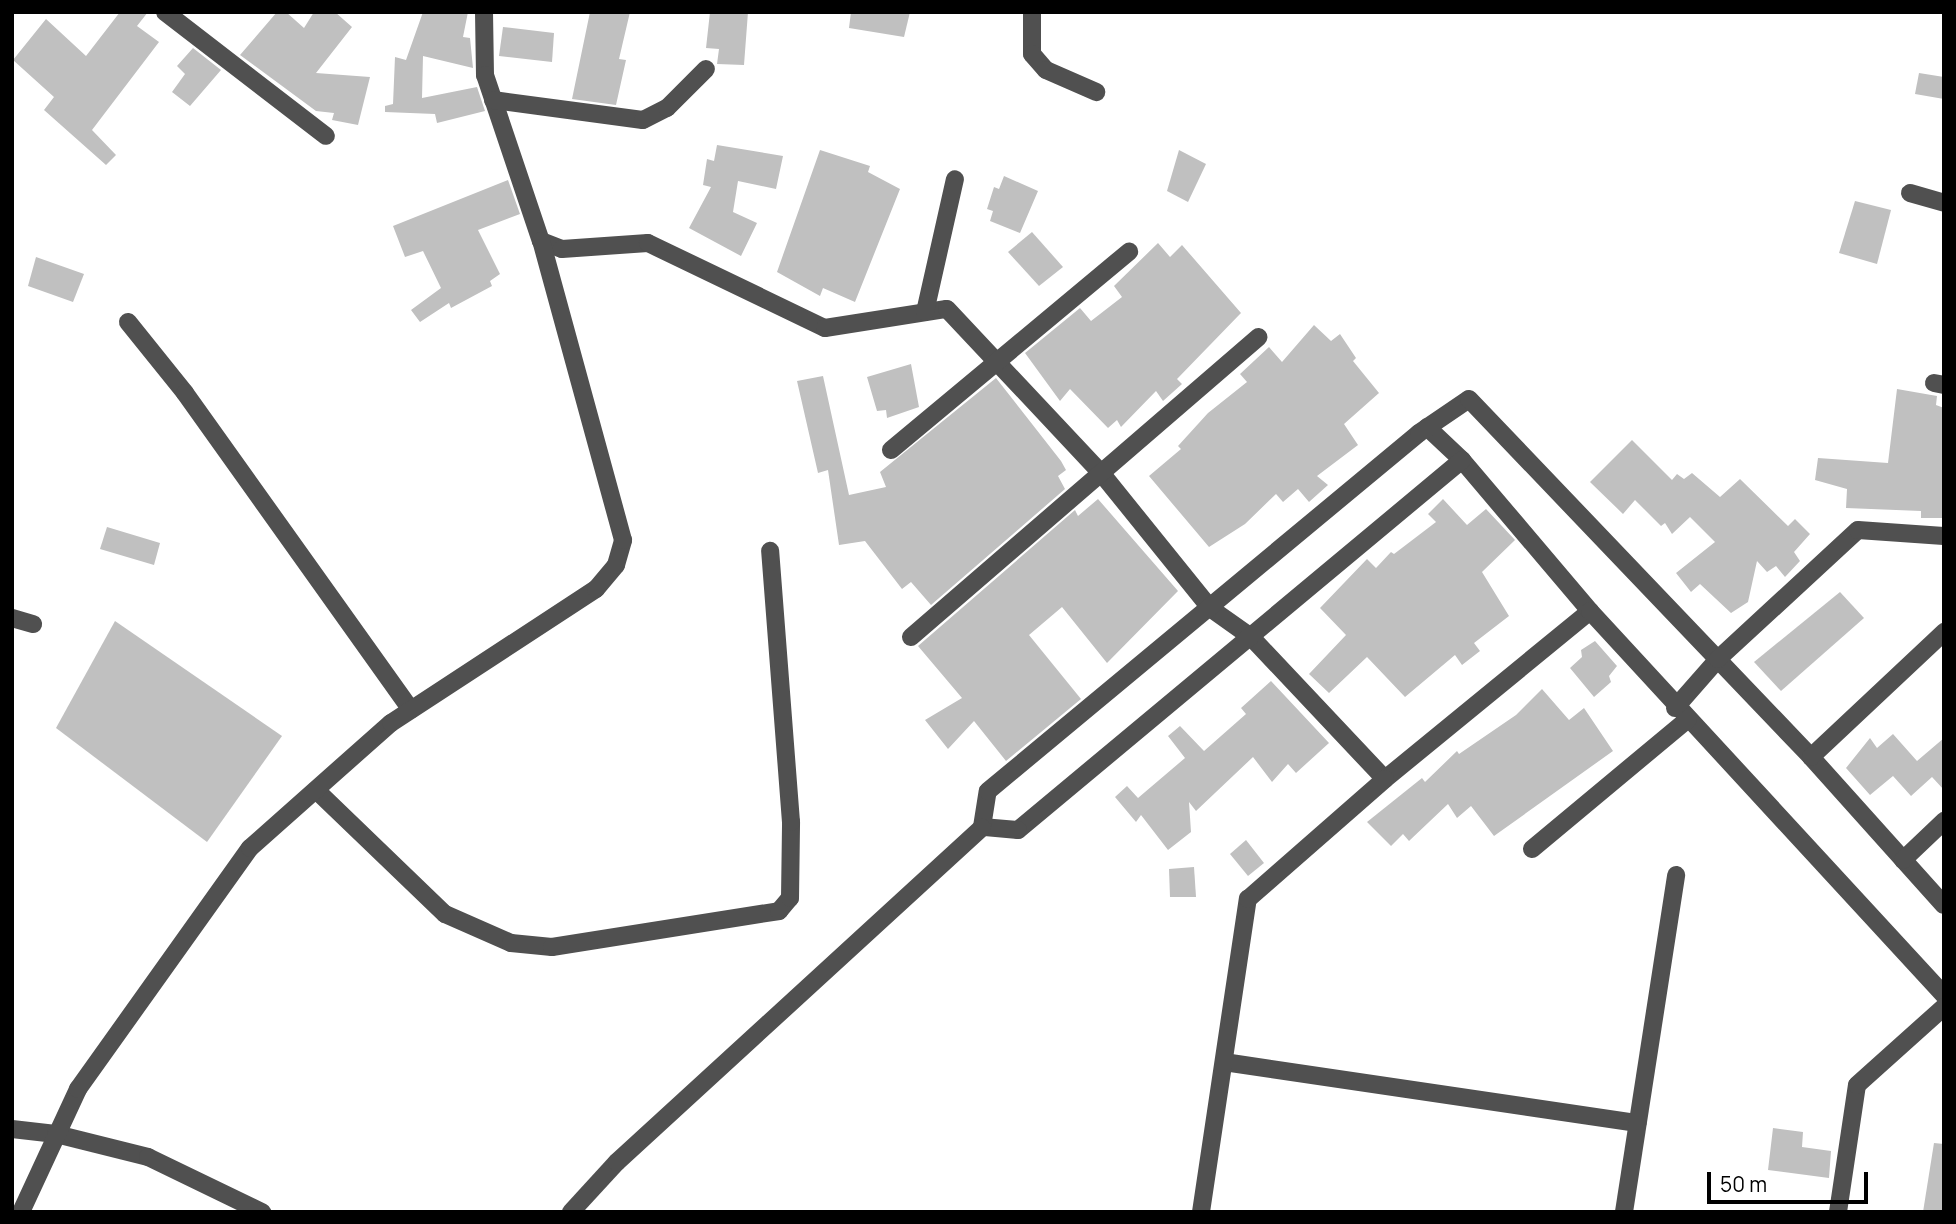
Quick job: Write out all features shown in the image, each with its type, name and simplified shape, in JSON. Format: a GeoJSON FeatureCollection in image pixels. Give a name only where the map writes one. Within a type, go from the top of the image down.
{"type":"FeatureCollection","features":[{"type":"Feature","properties":{"kind":"street"},"geometry":{"type":"LineString","coordinates":[[165,12],[326,136]]}},
{"type":"Feature","properties":{"kind":"street"},"geometry":{"type":"LineString","coordinates":[[21,1212],[78,1089],[250,848],[411,710],[596,589],[616,565],[623,540],[541,241],[485,75],[484,12]]}},
{"type":"Feature","properties":{"kind":"street"},"geometry":{"type":"LineString","coordinates":[[1032,12],[1032,54],[1046,70],[1096,92]]}},
{"type":"Feature","properties":{"kind":"street"},"geometry":{"type":"LineString","coordinates":[[493,100],[643,120],[667,108],[706,69]]}},
{"type":"Feature","properties":{"kind":"street"},"geometry":{"type":"LineString","coordinates":[[925,312],[955,179]]}},
{"type":"Feature","properties":{"kind":"street"},"geometry":{"type":"LineString","coordinates":[[1910,193],[1944,203]]}},
{"type":"Feature","properties":{"kind":"street"},"geometry":{"type":"LineString","coordinates":[[541,241],[562,249],[648,243],[825,328],[947,309],[1102,474],[1210,608],[1251,637],[1385,779]]}},
{"type":"Feature","properties":{"kind":"street"},"geometry":{"type":"LineString","coordinates":[[891,450],[1129,252]]}},
{"type":"Feature","properties":{"kind":"street"},"geometry":{"type":"LineString","coordinates":[[128,322],[185,393],[411,710]]}},
{"type":"Feature","properties":{"kind":"street"},"geometry":{"type":"LineString","coordinates":[[911,636],[1258,337]]}},
{"type":"Feature","properties":{"kind":"street"},"geometry":{"type":"LineString","coordinates":[[571,1212],[617,1162],[982,827],[988,791],[1427,427],[1469,399],[1811,757],[1944,905]]}},
{"type":"Feature","properties":{"kind":"street"},"geometry":{"type":"LineString","coordinates":[[1427,427],[1462,460],[1590,611],[1682,713],[1944,995]]}},
{"type":"Feature","properties":{"kind":"street"},"geometry":{"type":"LineString","coordinates":[[982,827],[1018,830],[1462,460]]}},
{"type":"Feature","properties":{"kind":"street"},"geometry":{"type":"LineString","coordinates":[[1532,849],[1682,713],[1718,659],[1858,530],[1944,536]]}},
{"type":"Feature","properties":{"kind":"street"},"geometry":{"type":"LineString","coordinates":[[316,790],[445,914],[511,943],[552,947],[779,911],[790,898],[791,822],[770,551]]}},
{"type":"Feature","properties":{"kind":"street"},"geometry":{"type":"LineString","coordinates":[[1202,1212],[1242,915],[1248,899],[1385,779],[1590,611]]}},
{"type":"Feature","properties":{"kind":"street"},"geometry":{"type":"LineString","coordinates":[[12,618],[33,624]]}},
{"type":"Feature","properties":{"kind":"street"},"geometry":{"type":"LineString","coordinates":[[1811,757],[1944,632]]}},
{"type":"Feature","properties":{"kind":"street"},"geometry":{"type":"LineString","coordinates":[[1903,860],[1944,821]]}},
{"type":"Feature","properties":{"kind":"street"},"geometry":{"type":"LineString","coordinates":[[1624,1212],[1676,875]]}},
{"type":"Feature","properties":{"kind":"street"},"geometry":{"type":"LineString","coordinates":[[1838,1212],[1857,1085],[1944,1007]]}},
{"type":"Feature","properties":{"kind":"street"},"geometry":{"type":"LineString","coordinates":[[1224,1062],[1637,1123]]}},
{"type":"Feature","properties":{"kind":"street"},"geometry":{"type":"LineString","coordinates":[[12,1129],[56,1134],[148,1157],[262,1212]]}},
{"type":"Feature","properties":{"kind":"building"},"geometry":{"type":"Polygon","coordinates":[[[120,12],[148,12],[137,26],[159,42],[92,130],[116,155],[106,165],[44,110],[54,97],[13,60],[46,19],[86,56],[120,12]]]}},
{"type":"Feature","properties":{"kind":"building"},"geometry":{"type":"Polygon","coordinates":[[[277,12],[286,12],[304,28],[314,12],[335,12],[352,27],[316,73],[370,77],[358,125],[332,120],[334,113],[316,111],[240,55],[277,12]]]}},
{"type":"Feature","properties":{"kind":"building"},"geometry":{"type":"Polygon","coordinates":[[[423,12],[468,12],[463,37],[470,38],[473,68],[423,56],[422,98],[477,87],[485,111],[437,123],[435,114],[385,112],[385,106],[393,104],[395,57],[406,60],[423,12]]]}},
{"type":"Feature","properties":{"kind":"building"},"geometry":{"type":"Polygon","coordinates":[[[590,12],[630,12],[619,59],[626,60],[616,105],[572,99],[590,12]]]}},
{"type":"Feature","properties":{"kind":"building"},"geometry":{"type":"Polygon","coordinates":[[[710,12],[748,12],[744,65],[717,64],[719,49],[706,48],[710,12]]]}},
{"type":"Feature","properties":{"kind":"building"},"geometry":{"type":"Polygon","coordinates":[[[851,12],[910,12],[904,37],[849,28],[851,12]]]}},
{"type":"Feature","properties":{"kind":"building"},"geometry":{"type":"Polygon","coordinates":[[[503,27],[554,33],[552,62],[499,56],[503,27]]]}},
{"type":"Feature","properties":{"kind":"building"},"geometry":{"type":"Polygon","coordinates":[[[193,48],[221,70],[190,106],[172,92],[185,74],[177,66],[193,48]]]}},
{"type":"Feature","properties":{"kind":"building"},"geometry":{"type":"Polygon","coordinates":[[[1919,73],[1944,77],[1944,99],[1915,94],[1919,73]]]}},
{"type":"Feature","properties":{"kind":"building"},"geometry":{"type":"Polygon","coordinates":[[[717,145],[783,156],[776,189],[738,181],[733,212],[757,223],[741,256],[689,228],[711,187],[703,185],[707,159],[714,161],[717,145]]]}},
{"type":"Feature","properties":{"kind":"building"},"geometry":{"type":"Polygon","coordinates":[[[820,150],[870,166],[868,172],[900,189],[855,302],[823,288],[820,296],[777,272],[820,150]]]}},
{"type":"Feature","properties":{"kind":"building"},"geometry":{"type":"Polygon","coordinates":[[[1179,150],[1206,164],[1188,202],[1167,191],[1179,150]]]}},
{"type":"Feature","properties":{"kind":"building"},"geometry":{"type":"Polygon","coordinates":[[[1004,176],[1038,191],[1020,233],[990,221],[993,211],[987,209],[994,187],[999,189],[1004,176]]]}},
{"type":"Feature","properties":{"kind":"building"},"geometry":{"type":"Polygon","coordinates":[[[508,180],[520,214],[478,230],[500,274],[490,281],[492,286],[451,308],[449,303],[420,322],[411,310],[441,288],[423,251],[405,257],[393,226],[508,180]]]}},
{"type":"Feature","properties":{"kind":"building"},"geometry":{"type":"Polygon","coordinates":[[[1855,201],[1891,210],[1877,264],[1839,253],[1855,201]]]}},
{"type":"Feature","properties":{"kind":"building"},"geometry":{"type":"Polygon","coordinates":[[[1032,232],[1063,267],[1039,286],[1008,252],[1032,232]]]}},
{"type":"Feature","properties":{"kind":"building"},"geometry":{"type":"Polygon","coordinates":[[[1158,243],[1170,257],[1182,245],[1241,313],[1177,379],[1182,384],[1163,401],[1156,391],[1121,427],[1117,420],[1108,428],[1070,389],[1060,401],[1025,353],[1080,308],[1091,321],[1122,297],[1114,286],[1158,243]]]}},
{"type":"Feature","properties":{"kind":"building"},"geometry":{"type":"Polygon","coordinates":[[[36,257],[84,274],[73,302],[28,286],[36,257]]]}},
{"type":"Feature","properties":{"kind":"building"},"geometry":{"type":"Polygon","coordinates":[[[1314,325],[1331,341],[1340,334],[1356,358],[1353,361],[1379,393],[1344,424],[1358,445],[1317,476],[1328,485],[1309,502],[1298,489],[1283,502],[1276,494],[1245,524],[1209,547],[1149,476],[1181,449],[1178,446],[1208,413],[1247,382],[1240,374],[1269,347],[1282,362],[1314,325]]]}},
{"type":"Feature","properties":{"kind":"building"},"geometry":{"type":"Polygon","coordinates":[[[911,364],[919,407],[887,418],[886,410],[877,411],[867,377],[911,364]]]}},
{"type":"Feature","properties":{"kind":"building"},"geometry":{"type":"Polygon","coordinates":[[[823,376],[849,495],[886,487],[880,472],[996,378],[1061,461],[1066,470],[1058,476],[1065,489],[931,605],[911,582],[902,589],[865,541],[839,545],[828,470],[818,473],[797,381],[823,376]]]}},
{"type":"Feature","properties":{"kind":"building"},"geometry":{"type":"Polygon","coordinates":[[[1897,389],[1937,396],[1936,405],[1944,408],[1944,518],[1921,518],[1921,511],[1846,508],[1847,489],[1815,480],[1818,458],[1888,463],[1897,389]]]}},
{"type":"Feature","properties":{"kind":"building"},"geometry":{"type":"Polygon","coordinates":[[[1632,440],[1672,480],[1677,474],[1684,479],[1692,473],[1720,497],[1740,479],[1788,526],[1795,519],[1810,534],[1794,552],[1800,561],[1785,577],[1776,566],[1767,572],[1757,561],[1748,602],[1731,613],[1700,584],[1691,592],[1676,573],[1715,542],[1690,517],[1672,534],[1665,523],[1661,526],[1635,500],[1623,514],[1590,482],[1632,440]]]}},
{"type":"Feature","properties":{"kind":"building"},"geometry":{"type":"Polygon","coordinates":[[[1098,499],[1178,591],[1107,663],[1062,607],[1029,635],[1081,699],[1006,761],[974,721],[948,749],[925,720],[962,698],[918,646],[1075,510],[1078,516],[1098,499]]]}},
{"type":"Feature","properties":{"kind":"building"},"geometry":{"type":"Polygon","coordinates":[[[1443,499],[1467,525],[1486,509],[1515,540],[1482,572],[1509,616],[1474,643],[1480,651],[1462,665],[1455,655],[1405,697],[1367,657],[1329,693],[1309,674],[1346,635],[1320,608],[1367,559],[1376,568],[1391,552],[1394,554],[1436,522],[1428,514],[1443,499]]]}},
{"type":"Feature","properties":{"kind":"building"},"geometry":{"type":"Polygon","coordinates":[[[107,527],[160,543],[154,565],[100,549],[107,527]]]}},
{"type":"Feature","properties":{"kind":"building"},"geometry":{"type":"Polygon","coordinates":[[[1840,592],[1864,618],[1781,691],[1754,662],[1840,592]]]}},
{"type":"Feature","properties":{"kind":"building"},"geometry":{"type":"Polygon","coordinates":[[[115,621],[282,736],[207,842],[56,728],[115,621]]]}},
{"type":"Feature","properties":{"kind":"building"},"geometry":{"type":"Polygon","coordinates":[[[1595,641],[1617,666],[1609,676],[1611,682],[1594,697],[1570,668],[1582,657],[1581,650],[1595,641]]]}},
{"type":"Feature","properties":{"kind":"building"},"geometry":{"type":"Polygon","coordinates":[[[1271,681],[1329,743],[1296,773],[1288,764],[1272,782],[1253,757],[1196,811],[1189,802],[1191,832],[1168,850],[1141,815],[1136,822],[1115,797],[1127,786],[1138,798],[1185,758],[1168,736],[1180,726],[1204,751],[1246,714],[1241,708],[1271,681]]]}},
{"type":"Feature","properties":{"kind":"building"},"geometry":{"type":"Polygon","coordinates":[[[1542,689],[1569,720],[1584,708],[1613,751],[1494,836],[1471,806],[1457,818],[1448,804],[1409,841],[1403,834],[1391,846],[1367,822],[1422,778],[1425,782],[1457,751],[1459,754],[1516,715],[1542,689]]]}},
{"type":"Feature","properties":{"kind":"building"},"geometry":{"type":"Polygon","coordinates":[[[1893,734],[1917,761],[1944,738],[1944,790],[1932,777],[1911,796],[1893,776],[1870,795],[1846,768],[1870,738],[1877,748],[1893,734]]]}},
{"type":"Feature","properties":{"kind":"building"},"geometry":{"type":"Polygon","coordinates":[[[1246,840],[1264,863],[1248,876],[1230,854],[1246,840]]]}},
{"type":"Feature","properties":{"kind":"building"},"geometry":{"type":"Polygon","coordinates":[[[1194,867],[1196,897],[1170,897],[1169,869],[1194,867]]]}},
{"type":"Feature","properties":{"kind":"building"},"geometry":{"type":"Polygon","coordinates":[[[1773,1128],[1803,1132],[1802,1147],[1831,1151],[1829,1178],[1768,1170],[1773,1128]]]}},
{"type":"Feature","properties":{"kind":"building"},"geometry":{"type":"Polygon","coordinates":[[[1934,1143],[1944,1144],[1944,1212],[1923,1212],[1934,1143]]]}}]}
